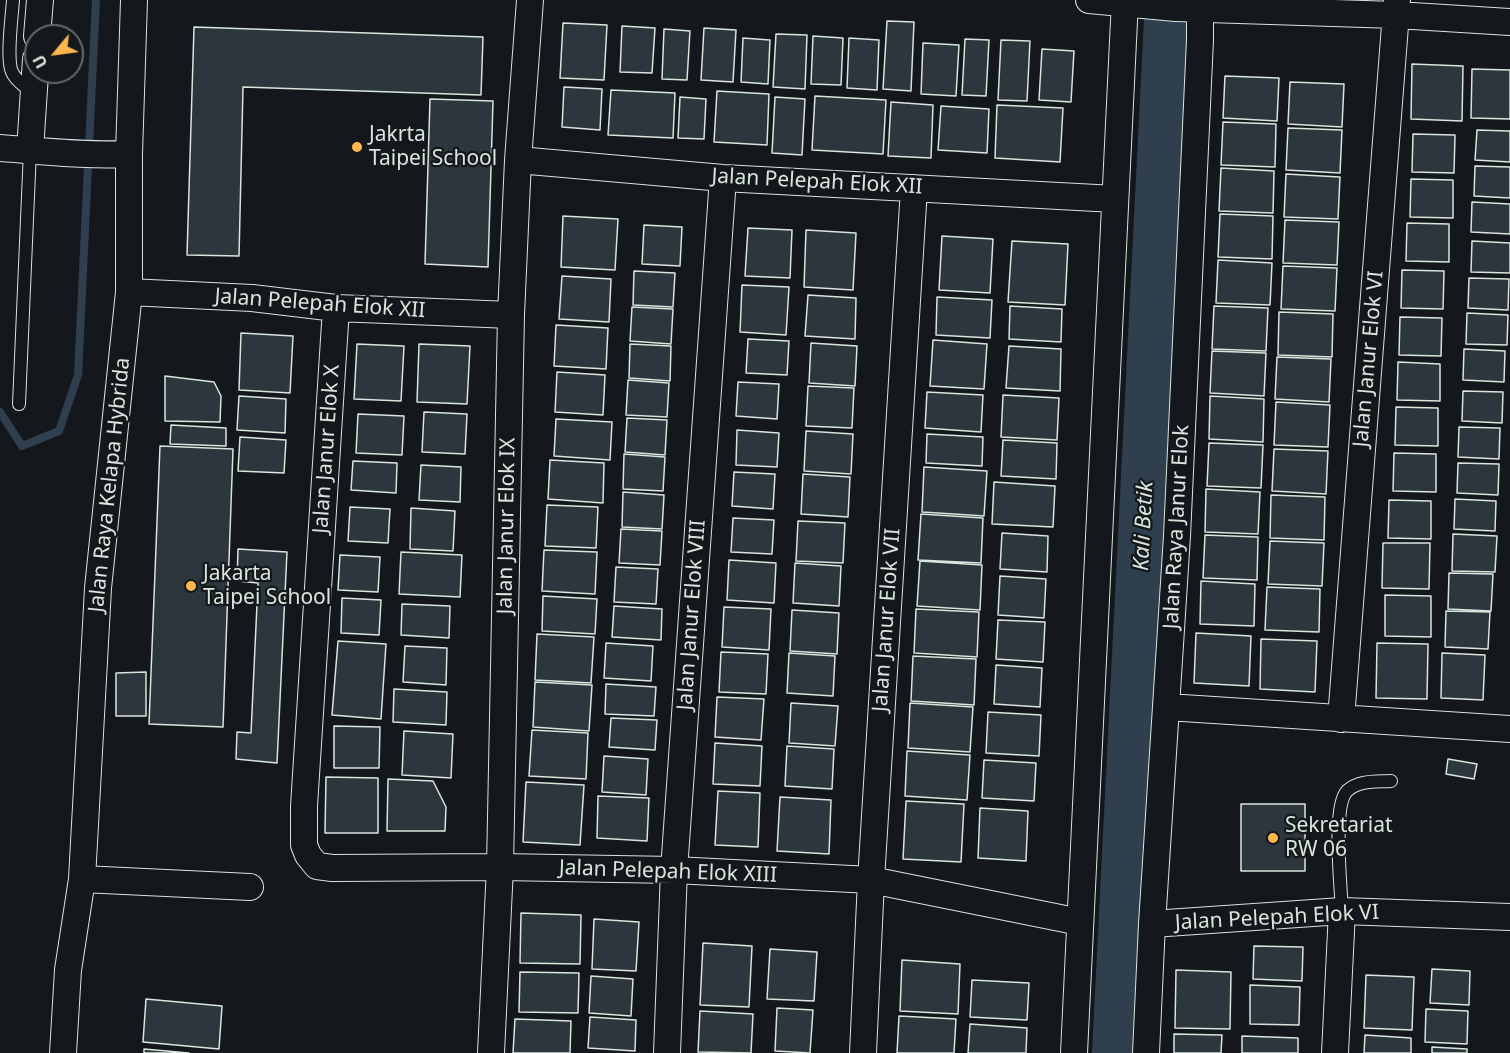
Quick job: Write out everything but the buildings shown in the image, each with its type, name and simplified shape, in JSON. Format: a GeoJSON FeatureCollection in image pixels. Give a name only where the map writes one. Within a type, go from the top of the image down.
{"type":"FeatureCollection","features":[{"type":"Feature","properties":{"kind":"street"},"geometry":{"type":"LineString","coordinates":[[39,24],[40,0]]}},
{"type":"Feature","properties":{"kind":"street","name":"Jalan Raya Kelapa Hybrida"},"geometry":{"type":"LineString","coordinates":[[63,1053],[68,970],[82,879],[98,588],[129,292],[119,155],[134,0]]}},
{"type":"Feature","properties":{"kind":"street","name":"Jalan Janur Elok IX"},"geometry":{"type":"LineString","coordinates":[[491,1053],[500,867],[511,315],[518,160],[530,0]]}},
{"type":"Feature","properties":{"kind":"street"},"geometry":{"type":"LineString","coordinates":[[1089,0],[1192,5],[1396,7],[1510,22]]}},
{"type":"Feature","properties":{"kind":"street"},"geometry":{"type":"LineString","coordinates":[[1074,1053],[1115,199],[1128,3]]}},
{"type":"Feature","properties":{"kind":"street","name":"Jalan Raya Janur Elok"},"geometry":{"type":"LineString","coordinates":[[1146,1053],[1178,512],[1200,40],[1192,5]]}},
{"type":"Feature","properties":{"kind":"street","name":"Jalan Janur Elok VI"},"geometry":{"type":"LineString","coordinates":[[1341,719],[1396,7]]}},
{"type":"Feature","properties":{"kind":"street"},"geometry":{"type":"LineString","coordinates":[[35,84],[41,151]]}},
{"type":"Feature","properties":{"kind":"street"},"geometry":{"type":"LineString","coordinates":[[0,148],[119,155]]}},
{"type":"Feature","properties":{"kind":"street","name":"Jalan Pelepah Elok XII"},"geometry":{"type":"LineString","coordinates":[[518,160],[723,178],[1115,199]]}},
{"type":"Feature","properties":{"kind":"street","name":"Jalan Janur Elok VIII"},"geometry":{"type":"LineString","coordinates":[[667,1053],[674,870],[723,178]]}},
{"type":"Feature","properties":{"kind":"street","name":"Jalan Janur Elok VII"},"geometry":{"type":"LineString","coordinates":[[863,1053],[871,880],[914,188]]}},
{"type":"Feature","properties":{"kind":"street","name":"Jalan Pelepah Elok XII"},"geometry":{"type":"LineString","coordinates":[[129,292],[252,298],[336,308],[511,315]]}},
{"type":"Feature","properties":{"kind":"street","name":"Jalan Janur Elok X"},"geometry":{"type":"LineString","coordinates":[[303,806],[336,308]]}},
{"type":"Feature","properties":{"kind":"street"},"geometry":{"type":"LineString","coordinates":[[1167,707],[1510,729]]}},
{"type":"Feature","properties":{"kind":"street","name":"Jalan Pelepah Elok XIII"},"geometry":{"type":"LineString","coordinates":[[303,806],[304,845],[308,855],[317,866],[332,868],[500,867],[674,870],[871,880],[1080,922]]}},
{"type":"Feature","properties":{"kind":"street"},"geometry":{"type":"LineString","coordinates":[[82,879],[250,888]]}},
{"type":"Feature","properties":{"kind":"street"},"geometry":{"type":"LineString","coordinates":[[1335,1053],[1342,911]]}},
{"type":"Feature","properties":{"kind":"street","name":"Jalan Pelepah Elok VI"},"geometry":{"type":"LineString","coordinates":[[1152,924],[1342,911],[1510,916]]}},
{"type":"Feature","properties":{"kind":"lane"},"geometry":{"type":"LineString","coordinates":[[12,0],[9,62],[12,73],[34,93]]}},
{"type":"Feature","properties":{"kind":"lane"},"geometry":{"type":"LineString","coordinates":[[19,404],[41,151]]}},
{"type":"Feature","properties":{"kind":"lane"},"geometry":{"type":"LineString","coordinates":[[1342,911],[1338,855],[1340,808],[1346,792],[1362,782],[1391,781]]}},
{"type":"Feature","properties":{"kind":"waterway"},"geometry":{"type":"LineString","coordinates":[[0,412],[22,446],[59,431],[78,375],[96,0]]}},
{"type":"Feature","properties":{"kind":"waterway","name":"Kali Betik"},"geometry":{"type":"LineString","coordinates":[[1117,1053],[1170,0]]}},
{"type":"Feature","properties":{"kind":"place","name":"Jakrta Taipei School"},"geometry":{"type":"Point","coordinates":[357,147]}},
{"type":"Feature","properties":{"kind":"place","name":"Jakarta Taipei School"},"geometry":{"type":"Point","coordinates":[191,586]}},
{"type":"Feature","properties":{"kind":"place","name":"Sekretariat RW 06"},"geometry":{"type":"Point","coordinates":[1273,838]}}]}
